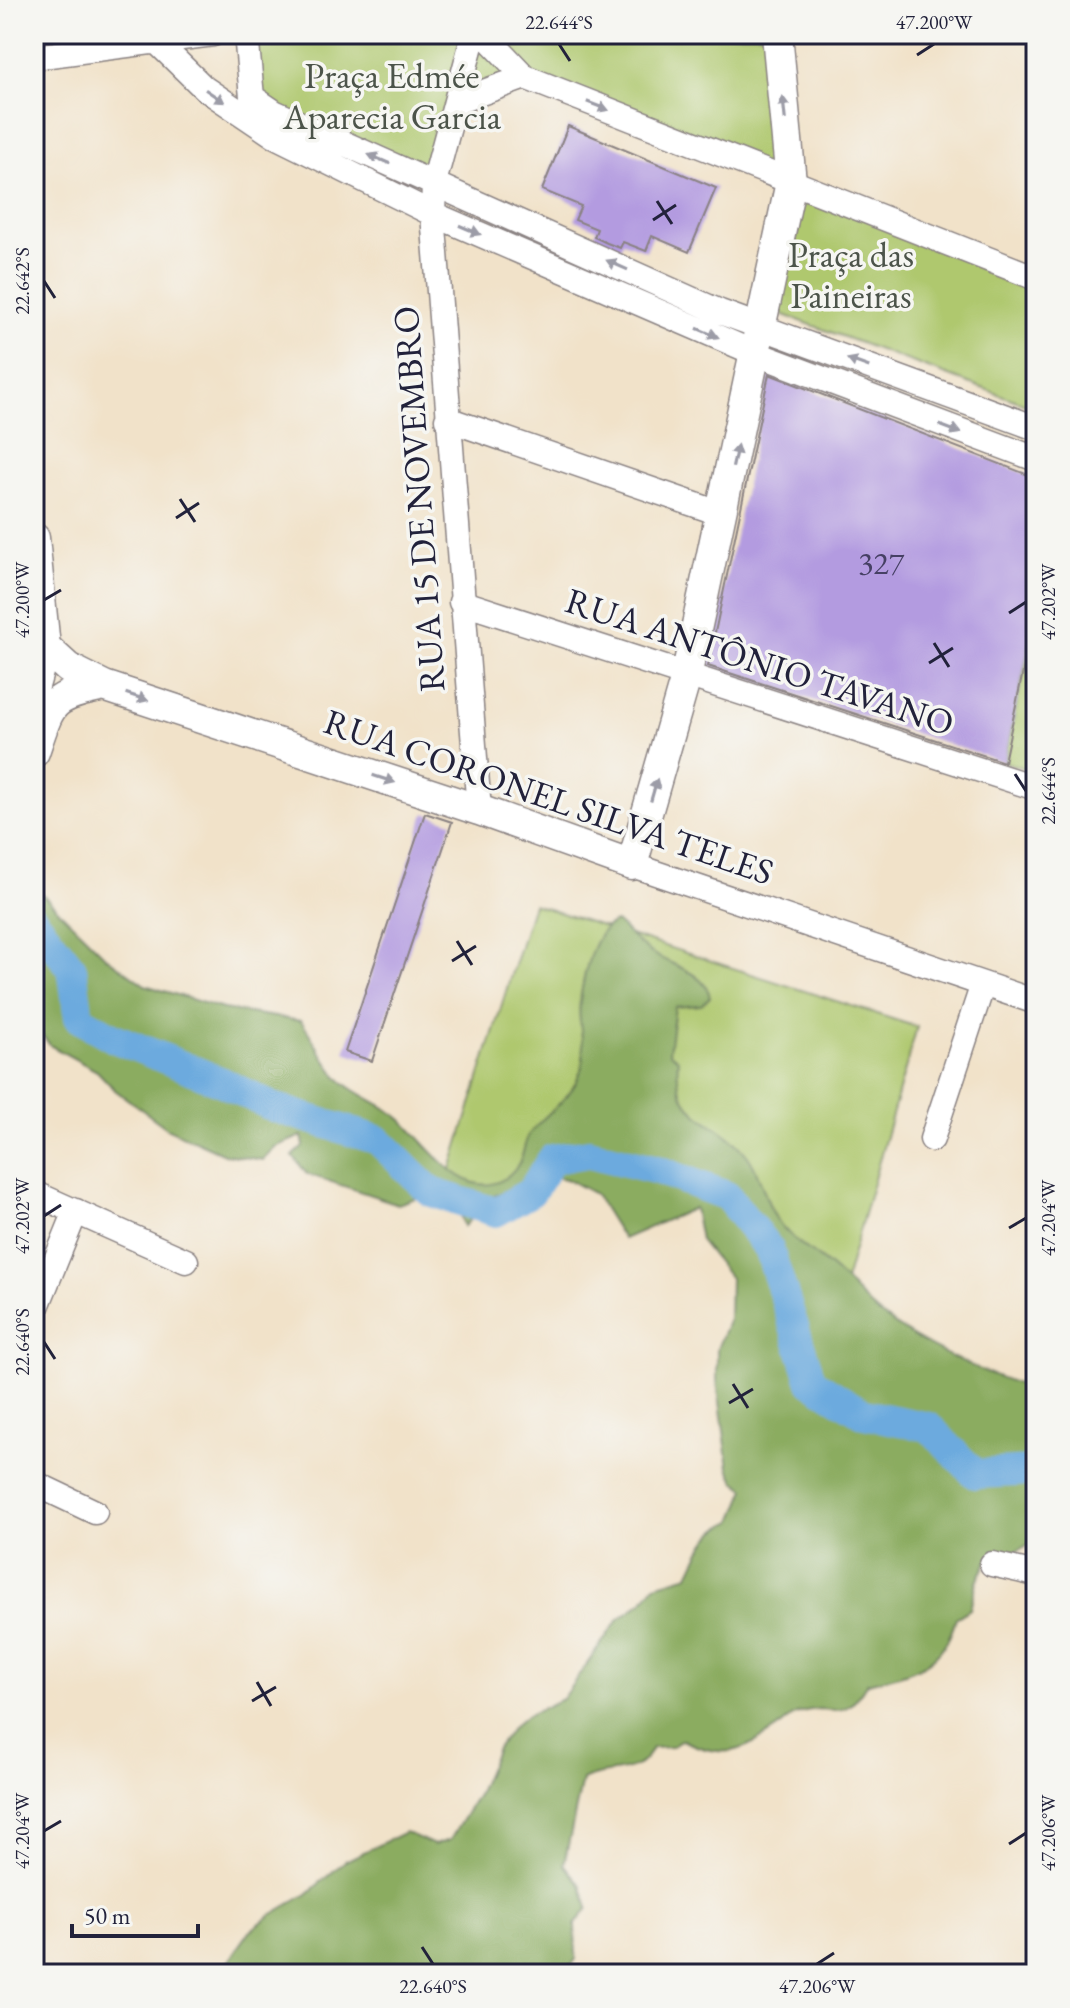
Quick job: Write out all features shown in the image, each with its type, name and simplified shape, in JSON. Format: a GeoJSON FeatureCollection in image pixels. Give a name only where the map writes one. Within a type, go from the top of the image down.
{"type":"FeatureCollection","features":[{"type":"Feature","properties":{"kind":"main road"},"geometry":{"type":"LineString","coordinates":[[632,865],[686,677],[791,182],[777,34]]}},
{"type":"Feature","properties":{"kind":"main road"},"geometry":{"type":"LineString","coordinates":[[34,538],[45,647],[34,686]]}},
{"type":"Feature","properties":{"kind":"main road","name":"RUA CORONEL SILVA TELES"},"geometry":{"type":"LineString","coordinates":[[45,647],[68,668],[104,686],[479,810],[632,865]]}},
{"type":"Feature","properties":{"kind":"main road"},"geometry":{"type":"LineString","coordinates":[[34,752],[49,708],[73,692],[104,686]]}},
{"type":"Feature","properties":{"kind":"street"},"geometry":{"type":"LineString","coordinates":[[34,57],[213,34]]}},
{"type":"Feature","properties":{"kind":"street"},"geometry":{"type":"LineString","coordinates":[[246,34],[252,97],[274,112],[720,312],[759,341],[1036,428]]}},
{"type":"Feature","properties":{"kind":"street","name":"RUA 15 DE NOVEMBRO"},"geometry":{"type":"LineString","coordinates":[[474,34],[434,183],[433,214],[479,810]]}},
{"type":"Feature","properties":{"kind":"street"},"geometry":{"type":"LineString","coordinates":[[484,34],[525,77],[1036,278]]}},
{"type":"Feature","properties":{"kind":"street"},"geometry":{"type":"LineString","coordinates":[[158,43],[204,88],[275,136],[433,214],[759,341],[1036,459]]}},
{"type":"Feature","properties":{"kind":"street"},"geometry":{"type":"LineString","coordinates":[[456,102],[525,77]]}},
{"type":"Feature","properties":{"kind":"street"},"geometry":{"type":"LineString","coordinates":[[447,419],[722,514]]}},
{"type":"Feature","properties":{"kind":"street","name":"RUA ANTÔNIO TAVANO"},"geometry":{"type":"LineString","coordinates":[[461,602],[1036,788]]}},
{"type":"Feature","properties":{"kind":"street","name":"RUA CORONEL SILVA TELES"},"geometry":{"type":"LineString","coordinates":[[632,865],[1036,1002]]}},
{"type":"Feature","properties":{"kind":"street"},"geometry":{"type":"LineString","coordinates":[[932,1139],[983,984]]}},
{"type":"Feature","properties":{"kind":"street"},"geometry":{"type":"LineString","coordinates":[[34,1193],[186,1261]]}},
{"type":"Feature","properties":{"kind":"street"},"geometry":{"type":"LineString","coordinates":[[34,1314],[76,1211]]}},
{"type":"Feature","properties":{"kind":"street"},"geometry":{"type":"LineString","coordinates":[[34,1483],[95,1512]]}},
{"type":"Feature","properties":{"kind":"street"},"geometry":{"type":"LineString","coordinates":[[992,1564],[1036,1574]]}},
{"type":"Feature","properties":{"kind":"green space","name":"Praça Edmée Aparecia Garcia"},"geometry":{"type":"Polygon","coordinates":[[[251,34],[776,34],[791,181],[525,77],[457,102],[435,183],[261,102],[251,34]]]}},
{"type":"Feature","properties":{"kind":"green space","name":"Praça das Paineiras"},"geometry":{"type":"Polygon","coordinates":[[[795,188],[1036,278],[1036,408],[771,310],[795,188]]]}},
{"type":"Feature","properties":{"kind":"green space"},"geometry":{"type":"Polygon","coordinates":[[[1036,616],[1036,772],[1004,762],[1036,616]]]}},
{"type":"Feature","properties":{"kind":"green space"},"geometry":{"type":"Polygon","coordinates":[[[34,886],[106,957],[145,985],[223,1009],[301,1021],[342,1081],[396,1115],[456,1173],[471,1182],[486,1185],[502,1180],[517,1166],[530,1133],[576,1082],[582,1064],[579,1010],[586,968],[601,934],[616,922],[645,949],[694,975],[707,988],[710,997],[701,1005],[675,1007],[669,1052],[678,1059],[682,1095],[689,1106],[747,1155],[783,1228],[899,1328],[956,1359],[1036,1390],[1036,1540],[1000,1561],[990,1557],[977,1581],[970,1609],[956,1618],[951,1634],[934,1657],[912,1671],[867,1683],[858,1697],[843,1709],[796,1714],[743,1748],[722,1752],[682,1740],[671,1747],[652,1748],[639,1765],[582,1780],[564,1864],[582,1886],[588,1908],[575,1925],[576,1959],[565,1974],[220,1974],[250,1931],[307,1894],[345,1861],[405,1832],[434,1845],[450,1840],[477,1795],[497,1748],[512,1728],[526,1716],[562,1699],[619,1619],[643,1601],[655,1585],[689,1575],[711,1536],[733,1521],[746,1489],[735,1481],[729,1468],[717,1380],[717,1349],[729,1319],[730,1278],[700,1240],[694,1208],[623,1239],[595,1194],[569,1180],[542,1173],[492,1197],[464,1226],[456,1202],[447,1192],[437,1191],[398,1204],[307,1174],[293,1156],[304,1146],[302,1136],[275,1147],[263,1160],[224,1154],[168,1129],[115,1090],[97,1071],[51,1046],[34,1026],[34,886]]]}},
{"type":"Feature","properties":{"kind":"green space"},"geometry":{"type":"Polygon","coordinates":[[[533,904],[917,1027],[819,1373],[734,1191],[548,1150],[525,1183],[497,1205],[447,1182],[533,904]]]}},
{"type":"Feature","properties":{"kind":"building"},"geometry":{"type":"Polygon","coordinates":[[[568,126],[716,188],[689,252],[652,236],[646,251],[623,242],[620,248],[607,243],[594,237],[597,229],[575,220],[581,206],[542,190],[568,126]]]}},
{"type":"Feature","properties":{"kind":"building"},"geometry":{"type":"Polygon","coordinates":[[[769,374],[1036,478],[1036,610],[1004,762],[708,666],[769,374]]]}},
{"type":"Feature","properties":{"kind":"building"},"geometry":{"type":"Polygon","coordinates":[[[425,813],[452,822],[372,1061],[345,1052],[425,813]]]}},
{"type":"Feature","properties":{"kind":"waterway"},"geometry":{"type":"LineString","coordinates":[[34,920],[72,968],[79,1018],[114,1038],[222,1082],[275,1108],[378,1140],[431,1192],[496,1212],[531,1192],[552,1159],[589,1153],[658,1170],[727,1196],[769,1249],[812,1382],[864,1414],[929,1427],[975,1474],[1036,1471]]}}]}
